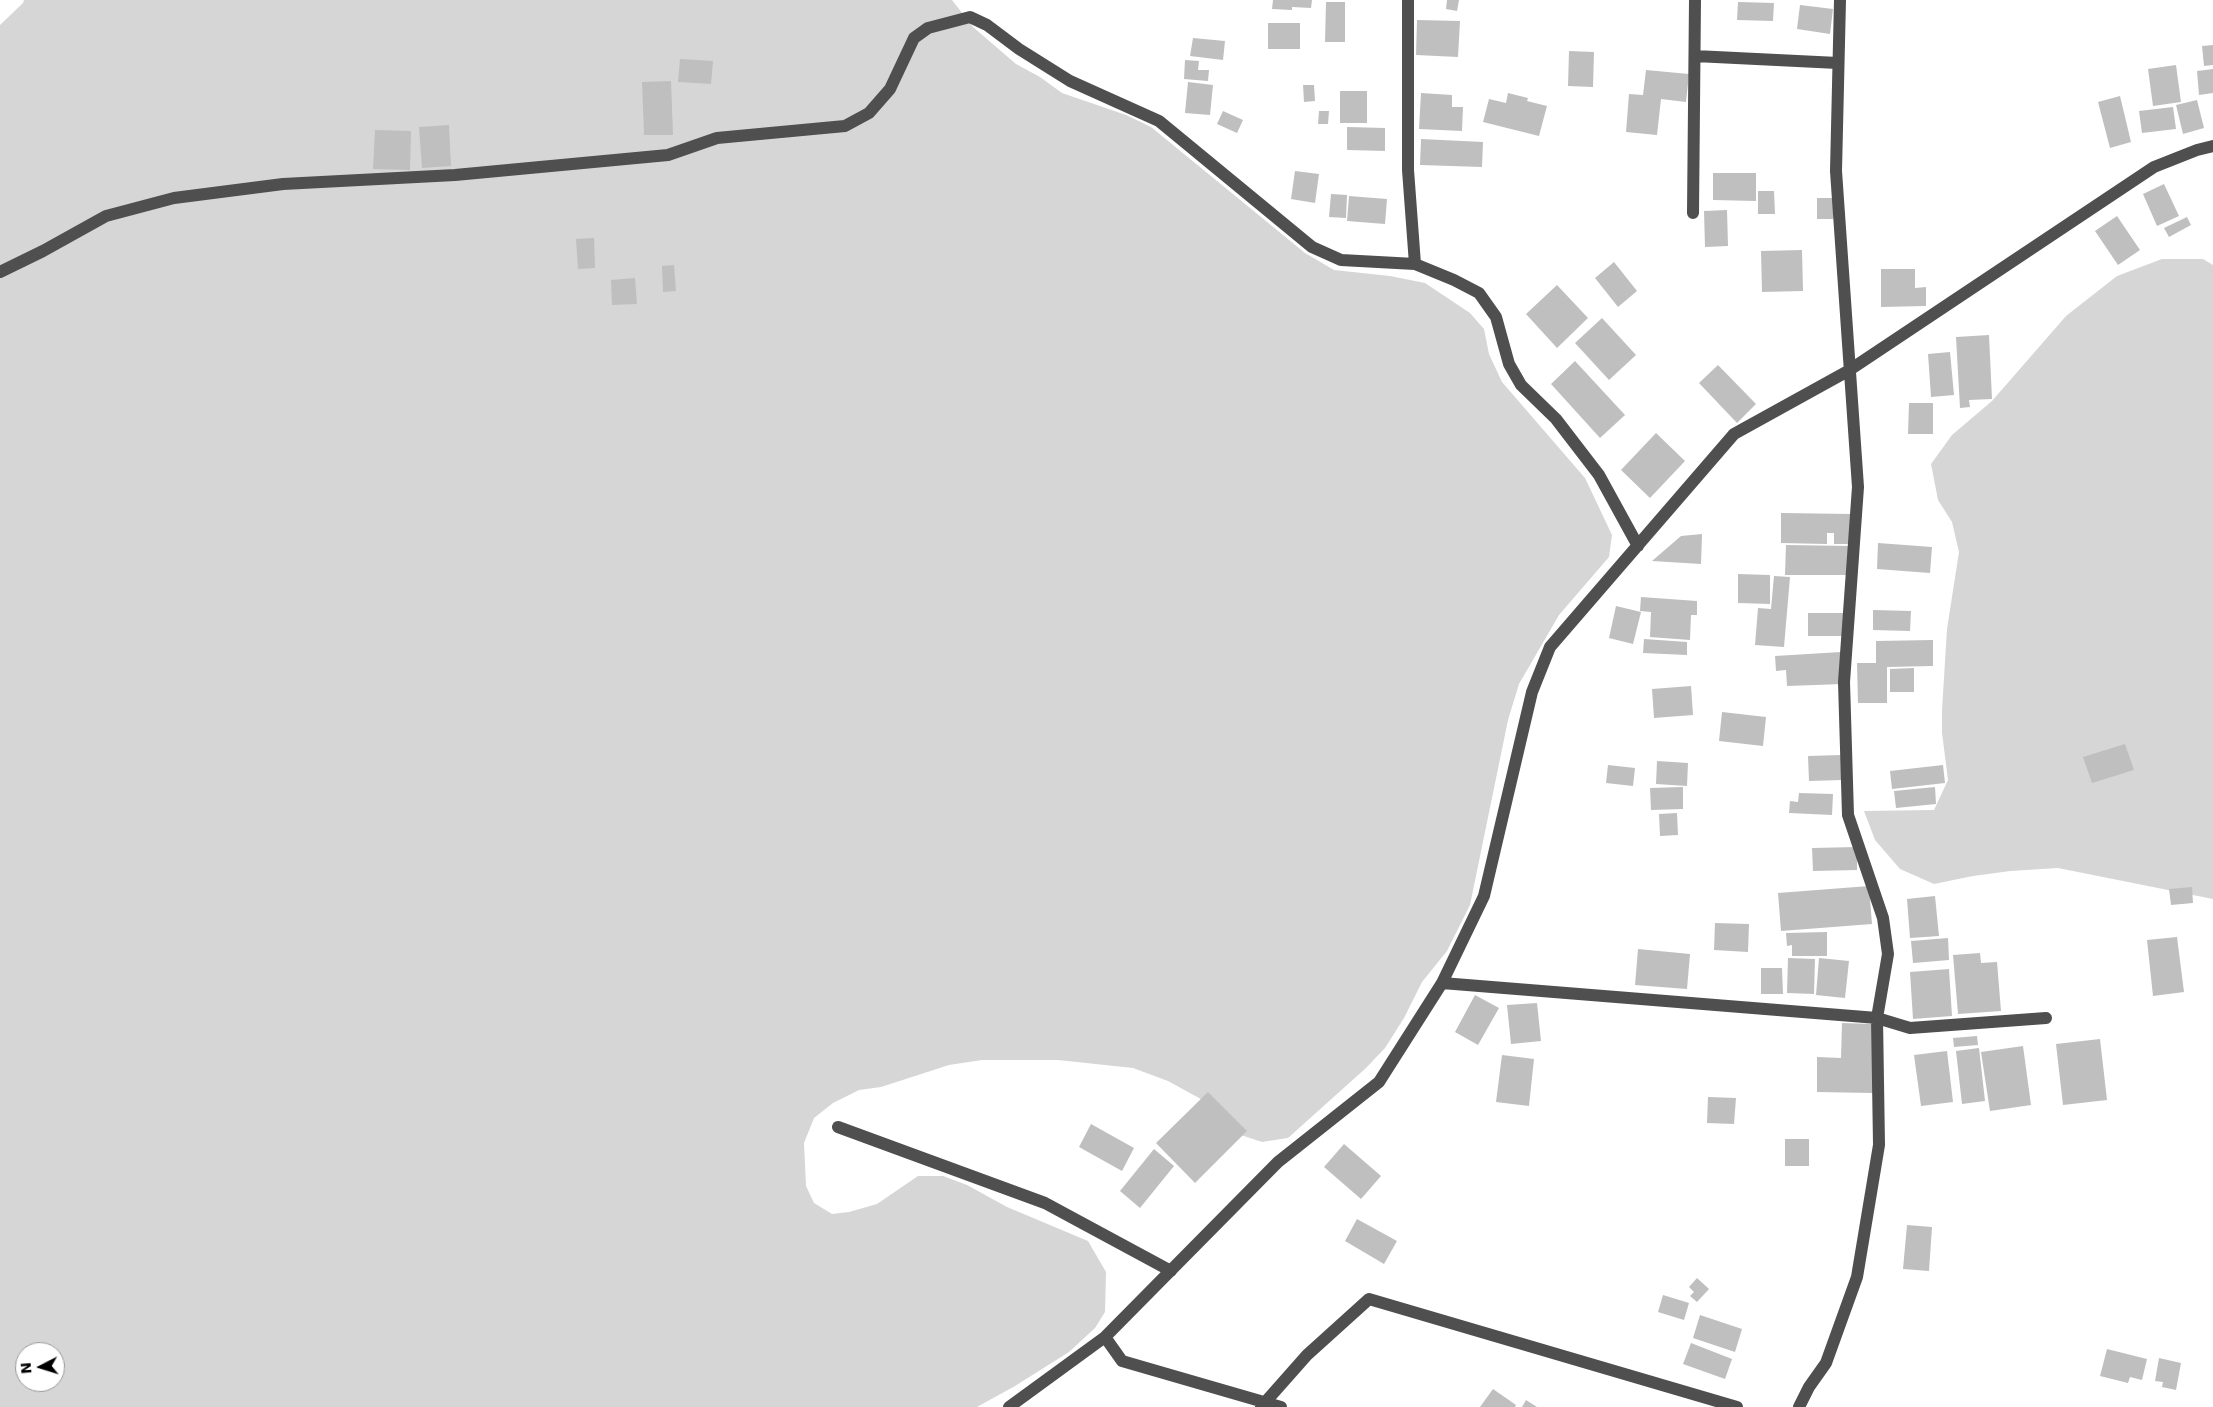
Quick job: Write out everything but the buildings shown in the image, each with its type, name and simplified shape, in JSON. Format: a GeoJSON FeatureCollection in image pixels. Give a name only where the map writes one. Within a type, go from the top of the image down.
{"type":"FeatureCollection","features":[{"type":"Feature","properties":{"kind":"street"},"geometry":{"type":"LineString","coordinates":[[1408,0],[1408,170],[1415,264]]}},
{"type":"Feature","properties":{"kind":"street"},"geometry":{"type":"LineString","coordinates":[[1693,213],[1696,0]]}},
{"type":"Feature","properties":{"kind":"street"},"geometry":{"type":"LineString","coordinates":[[1799,1407],[1809,1387],[1826,1362],[1857,1277],[1879,1145],[1877,1018],[1888,954],[1883,918],[1848,815],[1844,682],[1858,487],[1848,371],[1836,171],[1840,0]]}},
{"type":"Feature","properties":{"kind":"street"},"geometry":{"type":"LineString","coordinates":[[0,272],[43,251],[106,216],[174,198],[283,184],[455,175],[668,155],[718,138],[845,126],[869,113],[890,89],[914,38],[928,28],[970,17],[987,25],[1019,49],[1070,80],[1159,121],[1312,247],[1341,260],[1415,264],[1479,293],[1496,317],[1509,364],[1521,385],[1556,419],[1599,475],[1638,546]]}},
{"type":"Feature","properties":{"kind":"street"},"geometry":{"type":"LineString","coordinates":[[1695,56],[1838,63]]}},
{"type":"Feature","properties":{"kind":"street"},"geometry":{"type":"LineString","coordinates":[[1009,1407],[1105,1337],[1278,1162],[1379,1082],[1442,984],[1484,896],[1532,692],[1550,647],[1734,434],[1848,371],[2154,167],[2197,150],[2213,146]]}},
{"type":"Feature","properties":{"kind":"street"},"geometry":{"type":"LineString","coordinates":[[1442,984],[1877,1018],[1910,1028],[2046,1018]]}},
{"type":"Feature","properties":{"kind":"street"},"geometry":{"type":"LineString","coordinates":[[838,1127],[1045,1203],[1171,1271]]}},
{"type":"Feature","properties":{"kind":"street"},"geometry":{"type":"LineString","coordinates":[[1263,1404],[1307,1355],[1369,1299],[1737,1407]]}},
{"type":"Feature","properties":{"kind":"street"},"geometry":{"type":"LineString","coordinates":[[1105,1337],[1122,1361],[1263,1404],[1281,1407]]}},
{"type":"Feature","properties":{"kind":"shaded area"},"geometry":{"type":"Polygon","coordinates":[[[24,0],[952,0],[973,27],[1016,64],[1040,77],[1062,93],[1126,115],[1151,127],[1305,253],[1334,270],[1390,276],[1425,283],[1470,313],[1484,329],[1489,354],[1502,382],[1585,478],[1612,535],[1609,557],[1559,615],[1519,684],[1508,720],[1470,905],[1447,951],[1422,982],[1404,1018],[1385,1048],[1366,1068],[1288,1138],[1262,1142],[1238,1134],[1223,1116],[1199,1098],[1168,1081],[1133,1068],[1058,1060],[982,1060],[949,1065],[881,1087],[859,1090],[833,1103],[814,1118],[804,1143],[806,1186],[814,1203],[832,1214],[849,1212],[877,1204],[918,1176],[943,1176],[967,1185],[1007,1207],[1088,1241],[1106,1272],[1105,1312],[1095,1328],[1069,1352],[977,1407],[0,1407],[0,25],[24,0]]]}},
{"type":"Feature","properties":{"kind":"shaded area"},"geometry":{"type":"Polygon","coordinates":[[[2162,259],[2203,259],[2213,265],[2213,899],[2058,868],[2010,871],[1934,884],[1900,869],[1875,840],[1864,811],[1934,810],[1948,780],[1942,733],[1942,710],[1947,629],[1959,552],[1952,522],[1938,500],[1931,464],[1952,435],[1992,401],[2066,316],[2117,276],[2162,259]]]}}]}
